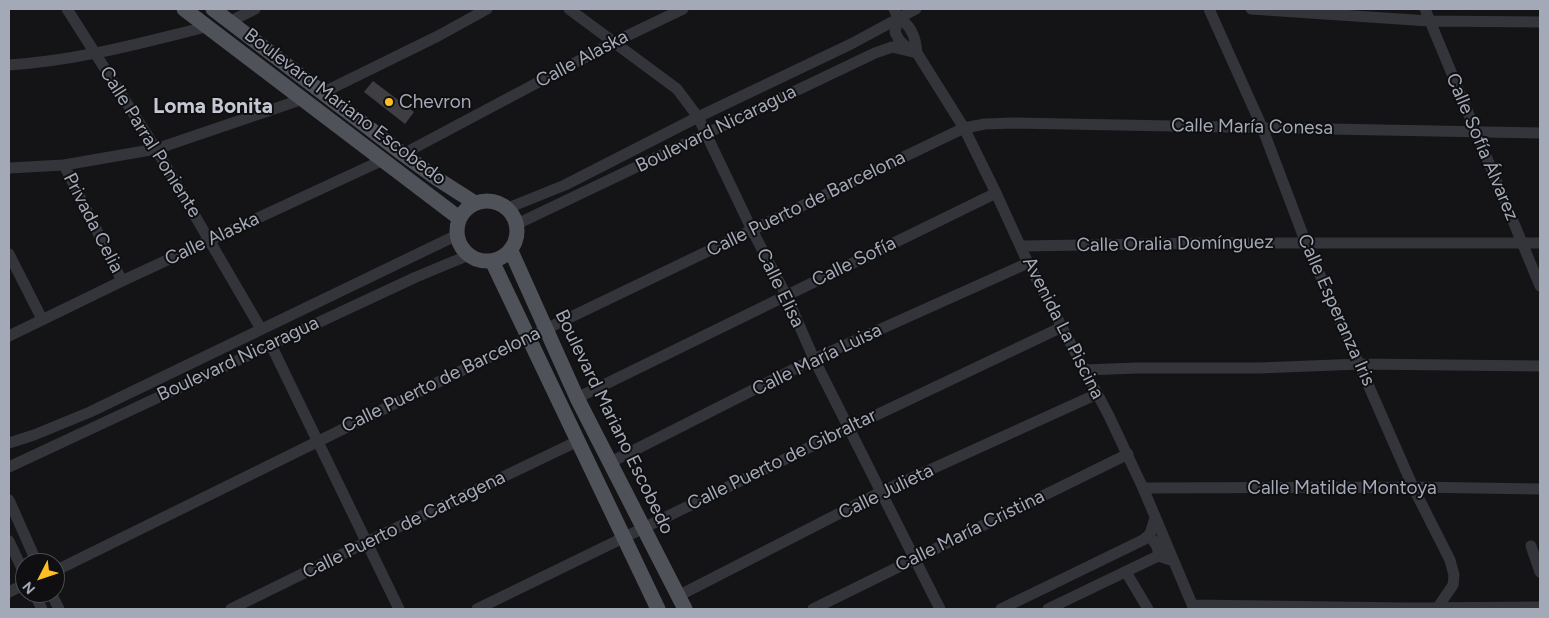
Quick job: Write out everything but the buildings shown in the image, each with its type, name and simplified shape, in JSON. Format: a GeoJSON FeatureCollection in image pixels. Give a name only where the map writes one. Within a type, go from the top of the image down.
{"type":"FeatureCollection","features":[{"type":"Feature","properties":{"kind":"main road","name":"Boulevard Mariano Escobedo"},"geometry":{"type":"LineString","coordinates":[[184,9],[459,218]]}},
{"type":"Feature","properties":{"kind":"main road","name":"Boulevard Mariano Escobedo"},"geometry":{"type":"LineString","coordinates":[[213,9],[403,154],[451,189],[475,202]]}},
{"type":"Feature","properties":{"kind":"main road"},"geometry":{"type":"LineString","coordinates":[[483,200],[492,200],[508,208],[514,215],[517,224],[517,238],[511,251],[492,261],[476,259],[469,255],[459,242],[457,234],[459,218],[468,206],[483,200]]}},
{"type":"Feature","properties":{"kind":"main road","name":"Boulevard Mariano Escobedo"},"geometry":{"type":"LineString","coordinates":[[511,251],[577,398],[681,603]]}},
{"type":"Feature","properties":{"kind":"main road"},"geometry":{"type":"LineString","coordinates":[[492,261],[658,609]]}},
{"type":"Feature","properties":{"kind":"street","name":"Calle Parral Poniente"},"geometry":{"type":"LineString","coordinates":[[67,9],[156,149],[261,329]]}},
{"type":"Feature","properties":{"kind":"street"},"geometry":{"type":"LineString","coordinates":[[229,22],[255,9]]}},
{"type":"Feature","properties":{"kind":"street"},"geometry":{"type":"LineString","coordinates":[[322,93],[438,36],[487,9]]}},
{"type":"Feature","properties":{"kind":"street","name":"Calle Elisa"},"geometry":{"type":"LineString","coordinates":[[569,9],[677,89],[698,117],[752,230],[786,295],[814,359],[940,609]]}},
{"type":"Feature","properties":{"kind":"street","name":"Calle Alaska"},"geometry":{"type":"LineString","coordinates":[[403,154],[614,42],[683,9]]}},
{"type":"Feature","properties":{"kind":"street","name":"Boulevard Nicaragua"},"geometry":{"type":"LineString","coordinates":[[508,208],[565,185],[698,117],[859,40],[896,14],[916,9]]}},
{"type":"Feature","properties":{"kind":"street","name":"Calle Esperanza Iris"},"geometry":{"type":"LineString","coordinates":[[1209,9],[1262,127],[1306,243],[1413,487],[1450,560],[1453,570],[1453,585],[1438,607]]}},
{"type":"Feature","properties":{"kind":"street"},"geometry":{"type":"LineString","coordinates":[[1251,9],[1429,21],[1540,22]]}},
{"type":"Feature","properties":{"kind":"street","name":"Calle Sofía Álvarez"},"geometry":{"type":"LineString","coordinates":[[1425,9],[1540,286]]}},
{"type":"Feature","properties":{"kind":"street","name":"Avenida La Piscina"},"geometry":{"type":"LineString","coordinates":[[896,14],[895,32],[898,40],[917,53],[964,128],[1028,263],[1128,454],[1194,607]]}},
{"type":"Feature","properties":{"kind":"street"},"geometry":{"type":"LineString","coordinates":[[9,65],[40,63],[95,54],[206,26]]}},
{"type":"Feature","properties":{"kind":"street","name":"Boulevard Nicaragua"},"geometry":{"type":"LineString","coordinates":[[517,224],[875,52],[892,47],[917,53]]}},
{"type":"Feature","properties":{"kind":"street"},"geometry":{"type":"LineString","coordinates":[[9,168],[64,165],[156,149],[303,99]]}},
{"type":"Feature","properties":{"kind":"street","name":"Calle María Conesa"},"geometry":{"type":"LineString","coordinates":[[964,128],[996,123],[1540,133]]}},
{"type":"Feature","properties":{"kind":"street","name":"Calle Puerto de Barcelona"},"geometry":{"type":"LineString","coordinates":[[65,566],[318,440],[964,128]]}},
{"type":"Feature","properties":{"kind":"street","name":"Calle Alaska"},"geometry":{"type":"LineString","coordinates":[[9,336],[122,281],[383,160]]}},
{"type":"Feature","properties":{"kind":"street","name":"Privada Celia"},"geometry":{"type":"LineString","coordinates":[[64,165],[122,281]]}},
{"type":"Feature","properties":{"kind":"street","name":"Calle Sofía"},"geometry":{"type":"LineString","coordinates":[[577,398],[996,193]]}},
{"type":"Feature","properties":{"kind":"street","name":"Boulevard Nicaragua"},"geometry":{"type":"LineString","coordinates":[[9,443],[90,412],[457,234]]}},
{"type":"Feature","properties":{"kind":"street","name":"Calle Oralia Domínguez"},"geometry":{"type":"LineString","coordinates":[[1020,246],[1540,243]]}},
{"type":"Feature","properties":{"kind":"street"},"geometry":{"type":"LineString","coordinates":[[9,254],[42,319]]}},
{"type":"Feature","properties":{"kind":"street","name":"Boulevard Nicaragua"},"geometry":{"type":"LineString","coordinates":[[9,467],[416,276],[469,255]]}},
{"type":"Feature","properties":{"kind":"street","name":"Calle María Luisa"},"geometry":{"type":"LineString","coordinates":[[609,463],[814,359],[1028,263]]}},
{"type":"Feature","properties":{"kind":"street","name":"Calle Puerto de Gibraltar"},"geometry":{"type":"LineString","coordinates":[[477,609],[849,428],[1062,327]]}},
{"type":"Feature","properties":{"kind":"street"},"geometry":{"type":"LineString","coordinates":[[271,345],[399,609]]}},
{"type":"Feature","properties":{"kind":"street"},"geometry":{"type":"LineString","coordinates":[[1084,370],[1259,368],[1360,364],[1540,366]]}},
{"type":"Feature","properties":{"kind":"street","name":"Calle Julieta"},"geometry":{"type":"LineString","coordinates":[[681,603],[882,492],[1097,394]]}},
{"type":"Feature","properties":{"kind":"street","name":"Calle Puerto de Cartagena"},"geometry":{"type":"LineString","coordinates":[[231,609],[578,441]]}},
{"type":"Feature","properties":{"kind":"street","name":"Calle María Cristina"},"geometry":{"type":"LineString","coordinates":[[813,609],[1128,454]]}},
{"type":"Feature","properties":{"kind":"street","name":"Calle Matilde Montoya"},"geometry":{"type":"LineString","coordinates":[[1143,488],[1413,487],[1540,489]]}},
{"type":"Feature","properties":{"kind":"street"},"geometry":{"type":"LineString","coordinates":[[9,500],[33,553]]}},
{"type":"Feature","properties":{"kind":"street"},"geometry":{"type":"LineString","coordinates":[[1001,609],[1148,537],[1155,518]]}},
{"type":"Feature","properties":{"kind":"street"},"geometry":{"type":"LineString","coordinates":[[1148,537],[1157,544],[1158,556]]}},
{"type":"Feature","properties":{"kind":"street"},"geometry":{"type":"LineString","coordinates":[[9,541],[15,554]]}},
{"type":"Feature","properties":{"kind":"street"},"geometry":{"type":"LineString","coordinates":[[1531,546],[1540,572]]}},
{"type":"Feature","properties":{"kind":"street"},"geometry":{"type":"LineString","coordinates":[[1048,609],[1158,556],[1174,561]]}},
{"type":"Feature","properties":{"kind":"street"},"geometry":{"type":"LineString","coordinates":[[1126,572],[1148,609]]}},
{"type":"Feature","properties":{"kind":"street"},"geometry":{"type":"LineString","coordinates":[[1194,607],[1540,607]]}},
{"type":"Feature","properties":{"kind":"place","name":"Chevron"},"geometry":{"type":"Point","coordinates":[389,102]}},
{"type":"Feature","properties":{"kind":"district","name":"Loma Bonita"},"geometry":{"type":"Point","coordinates":[213,107]}}]}
